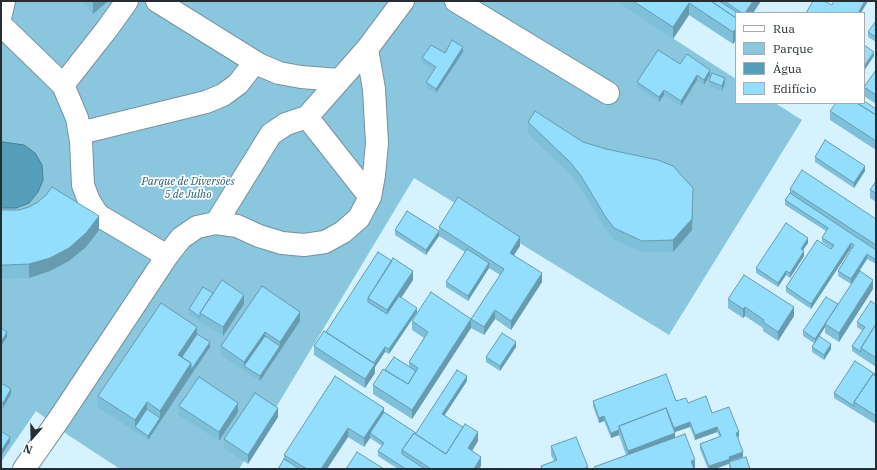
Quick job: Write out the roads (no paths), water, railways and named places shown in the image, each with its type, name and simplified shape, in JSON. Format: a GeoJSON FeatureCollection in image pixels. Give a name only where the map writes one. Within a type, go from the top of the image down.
{"type":"FeatureCollection","features":[{"type":"Feature","properties":{"kind":"lane"},"geometry":{"type":"LineString","coordinates":[[1,14],[4,1]]}},
{"type":"Feature","properties":{"kind":"lane"},"geometry":{"type":"LineString","coordinates":[[63,85],[127,1]]}},
{"type":"Feature","properties":{"kind":"lane"},"geometry":{"type":"LineString","coordinates":[[157,1],[255,62],[279,73],[301,77],[339,80]]}},
{"type":"Feature","properties":{"kind":"lane"},"geometry":{"type":"LineString","coordinates":[[216,223],[271,134],[286,124],[307,117],[368,49],[403,1]]}},
{"type":"Feature","properties":{"kind":"lane"},"geometry":{"type":"LineString","coordinates":[[456,1],[608,93]]}},
{"type":"Feature","properties":{"kind":"lane"},"geometry":{"type":"LineString","coordinates":[[1,25],[63,85],[77,118],[82,141],[83,185],[89,201],[98,215],[166,256]]}},
{"type":"Feature","properties":{"kind":"lane"},"geometry":{"type":"LineString","coordinates":[[24,469],[60,419],[166,256],[180,238],[197,227],[216,223],[237,226],[259,236],[282,243],[304,245],[325,242],[343,232],[359,218],[370,197],[377,143],[374,89],[368,49]]}},
{"type":"Feature","properties":{"kind":"lane"},"geometry":{"type":"LineString","coordinates":[[80,133],[206,102],[223,95],[238,84],[255,62]]}},
{"type":"Feature","properties":{"kind":"lane"},"geometry":{"type":"LineString","coordinates":[[307,117],[370,197]]}},
{"type":"Feature","properties":{"kind":"water"},"geometry":{"type":"Polygon","coordinates":[[[1,143],[24,145],[35,153],[42,165],[43,180],[38,192],[29,203],[16,208],[1,208],[1,143]]]}},
{"type":"Feature","properties":{"kind":"park label","name":"Parque de Diversões 5 de Julho"},"geometry":{"type":"Point","coordinates":[188,188]}}]}
